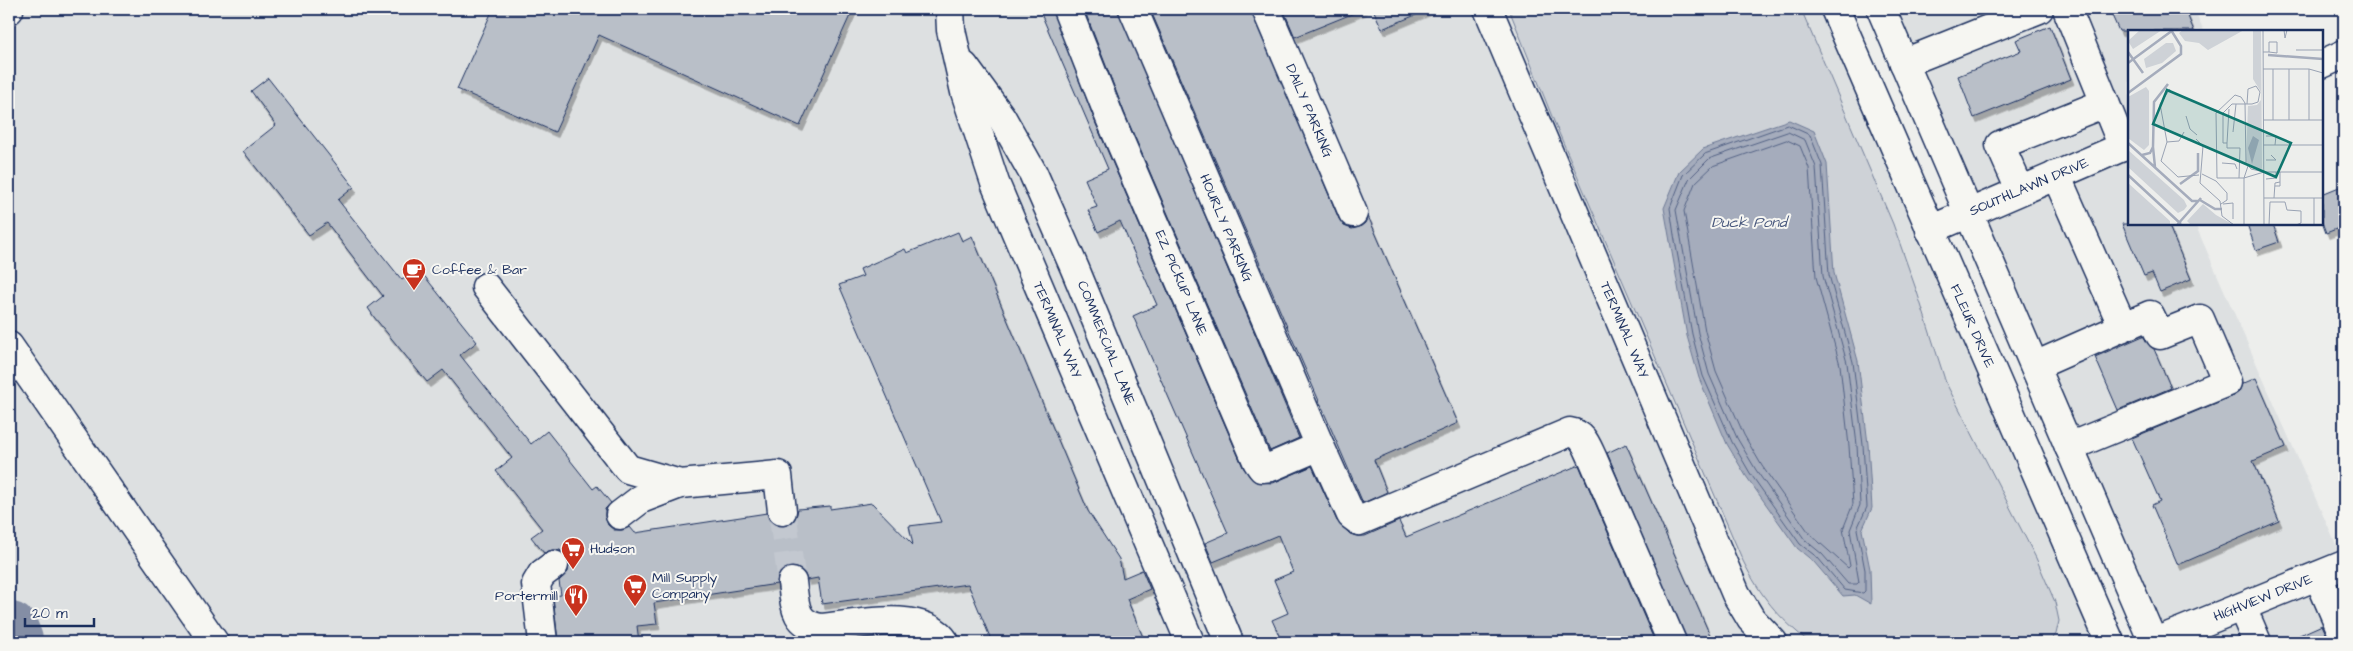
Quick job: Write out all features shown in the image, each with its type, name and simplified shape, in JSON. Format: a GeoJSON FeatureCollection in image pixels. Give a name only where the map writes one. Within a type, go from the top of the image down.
{"type":"FeatureCollection","features":[{"type":"Feature","properties":{"kind":"main road","name":"TERMINAL WAY"},"geometry":{"type":"LineString","coordinates":[[950,9],[951,30],[965,92],[995,183],[1190,642]]}},
{"type":"Feature","properties":{"kind":"main road","name":"EZ PICKUP LANE"},"geometry":{"type":"LineString","coordinates":[[1067,9],[1110,118],[1257,461],[1262,468],[1271,468],[1320,446]]}},
{"type":"Feature","properties":{"kind":"main road","name":"HOURLY PARKING"},"geometry":{"type":"LineString","coordinates":[[1133,9],[1320,446]]}},
{"type":"Feature","properties":{"kind":"main road","name":"DAILY PARKING"},"geometry":{"type":"LineString","coordinates":[[1266,9],[1353,213]]}},
{"type":"Feature","properties":{"kind":"main road","name":"TERMINAL WAY"},"geometry":{"type":"LineString","coordinates":[[1488,9],[1732,585],[1751,619],[1772,642]]}},
{"type":"Feature","properties":{"kind":"main road","name":"FLEUR DRIVE"},"geometry":{"type":"LineString","coordinates":[[1835,9],[2110,642]]}},
{"type":"Feature","properties":{"kind":"main road"},"geometry":{"type":"LineString","coordinates":[[1882,9],[2154,642]]}},
{"type":"Feature","properties":{"kind":"main road"},"geometry":{"type":"LineString","coordinates":[[1904,63],[2001,16],[2039,9]]}},
{"type":"Feature","properties":{"kind":"main road"},"geometry":{"type":"LineString","coordinates":[[2067,9],[2105,103],[2126,146]]}},
{"type":"Feature","properties":{"kind":"main road"},"geometry":{"type":"LineString","coordinates":[[2323,64],[2344,54]]}},
{"type":"Feature","properties":{"kind":"main road","name":"COMMERCIAL LANE"},"geometry":{"type":"LineString","coordinates":[[958,57],[1002,118],[1033,173],[1075,269],[1229,642]]}},
{"type":"Feature","properties":{"kind":"main road"},"geometry":{"type":"LineString","coordinates":[[2020,190],[2000,145],[2105,103]]}},
{"type":"Feature","properties":{"kind":"main road","name":"SOUTHLAWN DRIVE"},"geometry":{"type":"LineString","coordinates":[[1930,230],[1968,212],[2126,146]]}},
{"type":"Feature","properties":{"kind":"main road"},"geometry":{"type":"LineString","coordinates":[[2056,175],[2123,327]]}},
{"type":"Feature","properties":{"kind":"main road"},"geometry":{"type":"LineString","coordinates":[[486,287],[628,469],[680,484]]}},
{"type":"Feature","properties":{"kind":"main road"},"geometry":{"type":"LineString","coordinates":[[2034,366],[2150,316],[2160,335],[2200,319],[2227,382],[2069,447]]}},
{"type":"Feature","properties":{"kind":"main road"},"geometry":{"type":"LineString","coordinates":[[9,346],[214,642]]}},
{"type":"Feature","properties":{"kind":"main road"},"geometry":{"type":"LineString","coordinates":[[1320,446],[1351,515],[1359,521],[1570,432],[1578,433],[1584,439],[1593,459],[1672,642]]}},
{"type":"Feature","properties":{"kind":"main road"},"geometry":{"type":"LineString","coordinates":[[620,515],[641,499],[680,484],[778,475],[782,511]]}},
{"type":"Feature","properties":{"kind":"main road"},"geometry":{"type":"LineString","coordinates":[[543,642],[536,584],[542,574],[554,565]]}},
{"type":"Feature","properties":{"kind":"main road","name":"HIGHVIEW DRIVE"},"geometry":{"type":"LineString","coordinates":[[2154,642],[2344,565]]}},
{"type":"Feature","properties":{"kind":"main road"},"geometry":{"type":"LineString","coordinates":[[2318,576],[2344,636]]}},
{"type":"Feature","properties":{"kind":"main road"},"geometry":{"type":"LineString","coordinates":[[792,582],[796,608],[801,620],[809,626],[821,628],[906,621],[930,630],[945,642]]}},
{"type":"Feature","properties":{"kind":"main road"},"geometry":{"type":"LineString","coordinates":[[2242,607],[2257,642]]}},
{"type":"Feature","properties":{"kind":"shaded area"},"geometry":{"type":"Polygon","coordinates":[[[9,9],[1835,9],[2110,642],[9,642],[9,9]]]}},
{"type":"Feature","properties":{"kind":"shaded area"},"geometry":{"type":"Polygon","coordinates":[[[1509,9],[1801,9],[1893,224],[1946,383],[2036,558],[2055,602],[2059,621],[2056,634],[2050,642],[1809,642],[1771,606],[1743,561],[1553,119],[1509,9]]]}},
{"type":"Feature","properties":{"kind":"shaded area"},"geometry":{"type":"Polygon","coordinates":[[[1881,9],[2194,9],[2204,30],[2128,30],[2128,225],[2195,225],[2344,563],[2344,642],[2153,642],[1881,9]]]}},
{"type":"Feature","properties":{"kind":"water","name":"Duck Pond"},"geometry":{"type":"Polygon","coordinates":[[[1789,120],[1814,131],[1827,164],[1834,273],[1858,361],[1868,444],[1872,508],[1862,530],[1870,569],[1871,604],[1855,595],[1843,596],[1814,562],[1797,548],[1746,476],[1727,444],[1699,378],[1687,336],[1664,208],[1679,172],[1703,149],[1789,120]]]}},
{"type":"Feature","properties":{"kind":"building"},"geometry":{"type":"Polygon","coordinates":[[[493,9],[853,9],[800,126],[599,35],[555,132],[457,89],[493,9]]]}},
{"type":"Feature","properties":{"kind":"building"},"geometry":{"type":"Polygon","coordinates":[[[1039,9],[1052,9],[1096,124],[1243,467],[1250,477],[1256,482],[1273,483],[1312,466],[1337,521],[1350,534],[1365,536],[1399,521],[1406,537],[1579,465],[1655,642],[1282,642],[1272,620],[1288,613],[1274,580],[1293,572],[1278,535],[1213,562],[1205,543],[1228,533],[1133,316],[1157,305],[1120,221],[1098,232],[1088,210],[1097,207],[1085,179],[1108,169],[1039,9]]]}},
{"type":"Feature","properties":{"kind":"building"},"geometry":{"type":"Polygon","coordinates":[[[1084,9],[1118,9],[1299,438],[1270,451],[1124,112],[1084,9]]]}},
{"type":"Feature","properties":{"kind":"building"},"geometry":{"type":"Polygon","coordinates":[[[1150,9],[1251,9],[1339,219],[1344,226],[1352,229],[1360,227],[1365,223],[1368,216],[1458,423],[1374,460],[1387,492],[1363,503],[1150,9]]]}},
{"type":"Feature","properties":{"kind":"building"},"geometry":{"type":"Polygon","coordinates":[[[1283,9],[1364,9],[1295,37],[1283,9]]]}},
{"type":"Feature","properties":{"kind":"building"},"geometry":{"type":"Polygon","coordinates":[[[1373,9],[1430,9],[1382,29],[1373,9]]]}},
{"type":"Feature","properties":{"kind":"building"},"geometry":{"type":"Polygon","coordinates":[[[2109,9],[2185,9],[2194,30],[2128,30],[2119,31],[2109,9]]]}},
{"type":"Feature","properties":{"kind":"building"},"geometry":{"type":"Polygon","coordinates":[[[2050,26],[2071,79],[1974,118],[1958,76],[2021,51],[2016,40],[2050,26]]]}},
{"type":"Feature","properties":{"kind":"building"},"geometry":{"type":"Polygon","coordinates":[[[268,78],[354,187],[338,200],[402,280],[418,268],[477,342],[460,355],[531,444],[547,431],[593,489],[597,486],[611,503],[605,509],[605,517],[608,525],[614,530],[630,527],[635,533],[767,513],[770,521],[775,525],[783,527],[792,523],[798,509],[830,506],[830,509],[872,503],[913,545],[909,526],[941,522],[839,285],[863,276],[860,269],[905,249],[907,253],[958,232],[962,241],[972,236],[1088,511],[1119,559],[1123,578],[1142,570],[1150,589],[1127,599],[1145,642],[992,642],[968,584],[822,604],[818,578],[807,580],[804,572],[799,568],[791,566],[782,570],[778,576],[777,584],[654,603],[657,624],[637,626],[639,642],[558,642],[553,596],[561,595],[559,581],[568,572],[569,563],[566,555],[560,550],[544,553],[531,537],[542,529],[496,471],[512,458],[443,370],[427,382],[374,317],[368,308],[383,296],[327,223],[309,235],[243,151],[276,125],[251,91],[268,78]]]}},
{"type":"Feature","properties":{"kind":"building"},"geometry":{"type":"Polygon","coordinates":[[[2344,185],[2344,226],[2326,233],[2323,225],[2323,194],[2344,185]]]}},
{"type":"Feature","properties":{"kind":"building"},"geometry":{"type":"Polygon","coordinates":[[[2122,224],[2168,225],[2191,279],[2160,292],[2152,273],[2144,276],[2122,224]]]}},
{"type":"Feature","properties":{"kind":"building"},"geometry":{"type":"Polygon","coordinates":[[[2247,225],[2273,225],[2279,242],[2256,250],[2247,225]]]}},
{"type":"Feature","properties":{"kind":"building"},"geometry":{"type":"Polygon","coordinates":[[[2143,336],[2154,349],[2171,388],[2118,410],[2095,357],[2143,336]]]}},
{"type":"Feature","properties":{"kind":"building"},"geometry":{"type":"Polygon","coordinates":[[[2256,378],[2286,447],[2253,461],[2279,521],[2178,565],[2152,505],[2160,501],[2132,438],[2233,396],[2239,392],[2242,384],[2256,378]]]}},
{"type":"Feature","properties":{"kind":"building"},"geometry":{"type":"Polygon","coordinates":[[[1626,444],[1713,642],[1687,642],[1607,453],[1626,444]]]}},
{"type":"Feature","properties":{"kind":"building"},"geometry":{"type":"Polygon","coordinates":[[[2322,625],[2330,642],[2284,642],[2322,625]]]}},
{"type":"Feature","properties":{"kind":"taxiway"},"geometry":{"type":"LineString","coordinates":[[9,632],[13,642]]}},
{"type":"Feature","properties":{"kind":"tunnel"},"geometry":{"type":"LineString","coordinates":[[782,511],[792,582]]}},
{"type":"Feature","properties":{"kind":"place","name":"Coffee & Bar"},"geometry":{"type":"Point","coordinates":[414,291]}},
{"type":"Feature","properties":{"kind":"place","name":"Hudson"},"geometry":{"type":"Point","coordinates":[573,570]}},
{"type":"Feature","properties":{"kind":"place","name":"Mill Supply Company"},"geometry":{"type":"Point","coordinates":[635,607]}},
{"type":"Feature","properties":{"kind":"place","name":"Portermill"},"geometry":{"type":"Point","coordinates":[576,617]}}]}
